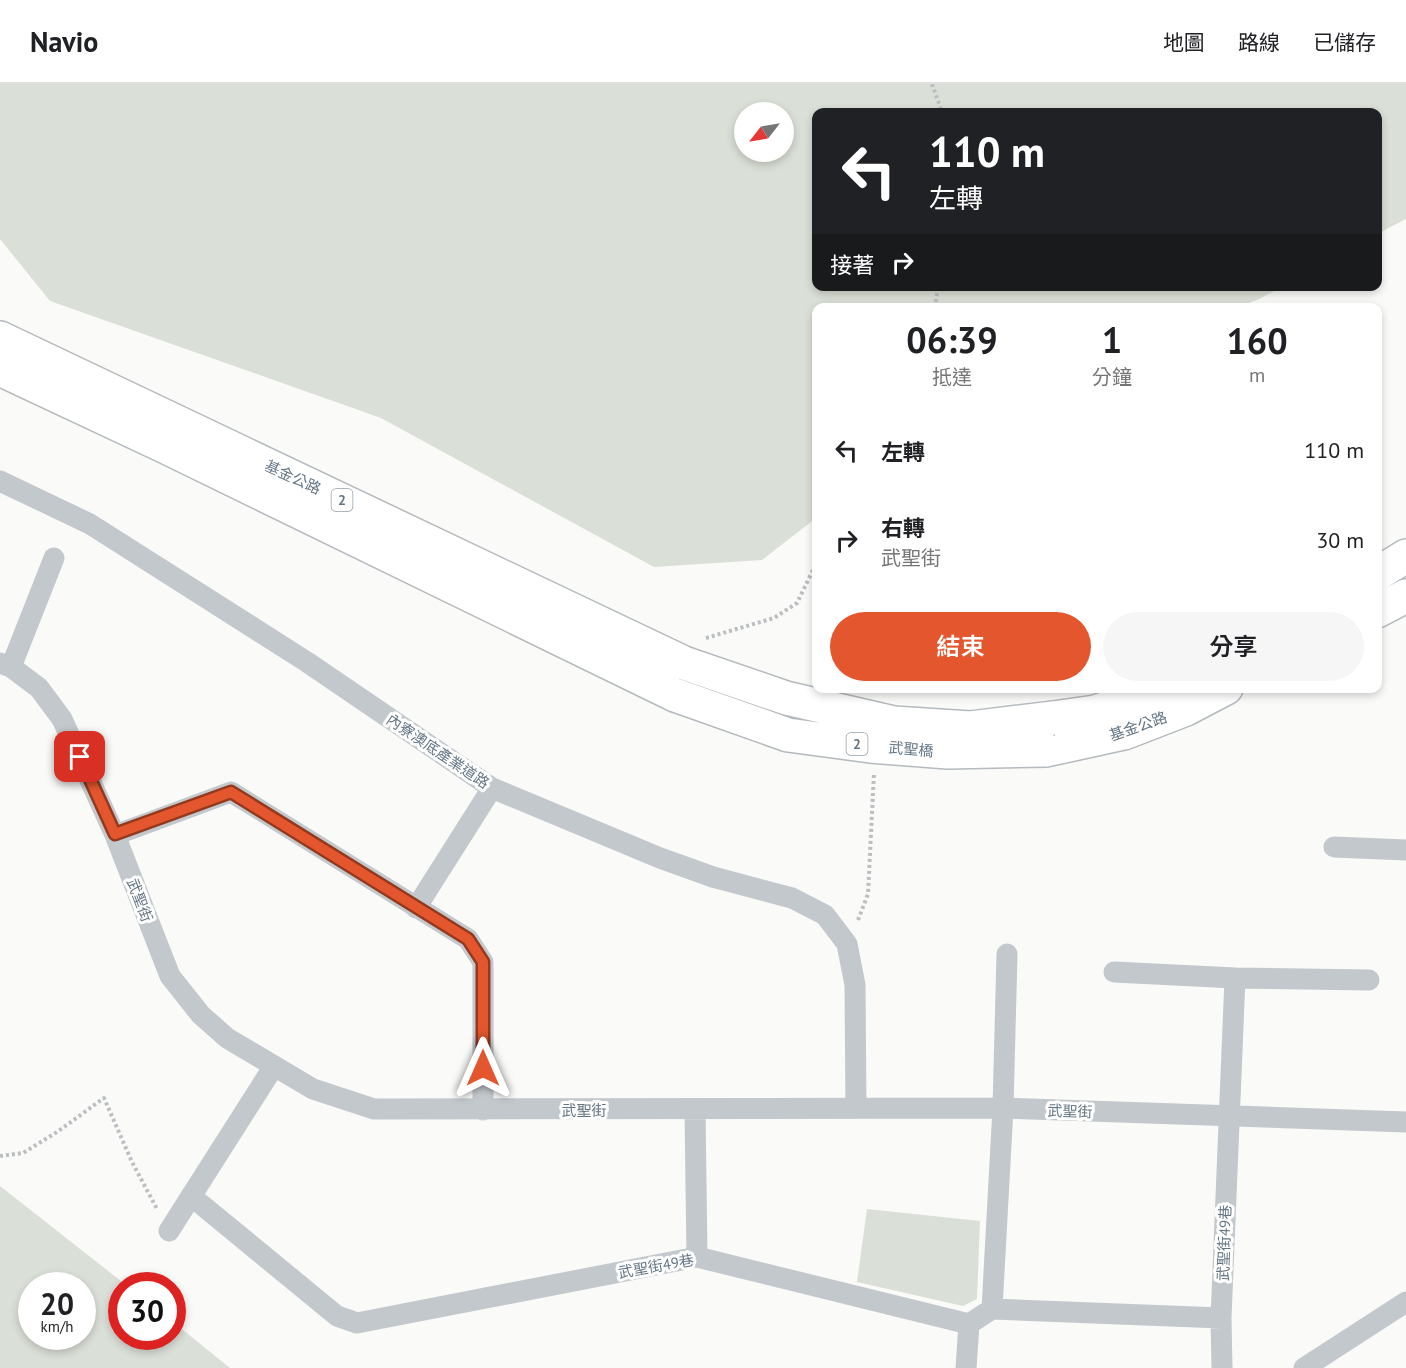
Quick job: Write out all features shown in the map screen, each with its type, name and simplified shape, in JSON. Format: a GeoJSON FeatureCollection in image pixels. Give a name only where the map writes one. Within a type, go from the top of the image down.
{"type":"FeatureCollection","features":[{"type":"Feature","properties":{"kind":"main road","name":"基金公路"},"geometry":{"type":"LineString","coordinates":[[0,338],[675,659]]}},
{"type":"Feature","properties":{"kind":"main road","name":"基金公路"},"geometry":{"type":"LineString","coordinates":[[0,369],[174,451],[675,695]]}},
{"type":"Feature","properties":{"kind":"main road"},"geometry":{"type":"LineString","coordinates":[[1382,571],[1406,556]]}},
{"type":"Feature","properties":{"kind":"main road"},"geometry":{"type":"LineString","coordinates":[[1382,608],[1406,596]]}},
{"type":"Feature","properties":{"kind":"main road","name":"武聖橋"},"geometry":{"type":"LineString","coordinates":[[675,659],[786,698],[894,723],[970,728],[1053,718]]}},
{"type":"Feature","properties":{"kind":"main road","name":"基金公路"},"geometry":{"type":"LineString","coordinates":[[1053,718],[1095,712],[1153,693]]}},
{"type":"Feature","properties":{"kind":"main road","name":"基金公路"},"geometry":{"type":"LineString","coordinates":[[1046,750],[1124,733],[1186,709],[1216,693]]}},
{"type":"Feature","properties":{"kind":"main road","name":"武聖橋"},"geometry":{"type":"LineString","coordinates":[[675,695],[788,735],[870,746],[948,752],[1046,750]]}},
{"type":"Feature","properties":{"kind":"street","name":"內寮澳底產業道路"},"geometry":{"type":"LineString","coordinates":[[0,481],[90,524],[307,662],[492,788],[713,877],[792,898],[825,915],[847,944],[855,984],[856,1108]]}},
{"type":"Feature","properties":{"kind":"street"},"geometry":{"type":"LineString","coordinates":[[5,665],[54,558]]}},
{"type":"Feature","properties":{"kind":"street","name":"武聖街"},"geometry":{"type":"LineString","coordinates":[[5,665],[39,688],[62,719],[115,834],[170,976],[201,1015],[227,1038],[313,1089],[374,1109],[1003,1108],[1406,1122]]}},
{"type":"Feature","properties":{"kind":"street"},"geometry":{"type":"LineString","coordinates":[[416,908],[492,788]]}},
{"type":"Feature","properties":{"kind":"street"},"geometry":{"type":"LineString","coordinates":[[115,834],[231,792],[468,939],[483,962],[483,1110]]}},
{"type":"Feature","properties":{"kind":"street"},"geometry":{"type":"LineString","coordinates":[[1334,847],[1406,849]]}},
{"type":"Feature","properties":{"kind":"street"},"geometry":{"type":"LineString","coordinates":[[992,1309],[1003,1108],[1007,954]]}},
{"type":"Feature","properties":{"kind":"street"},"geometry":{"type":"LineString","coordinates":[[1114,972],[1235,978],[1369,980]]}},
{"type":"Feature","properties":{"kind":"street","name":"武聖街49巷"},"geometry":{"type":"LineString","coordinates":[[1222,1368],[1221,1318],[1235,978]]}},
{"type":"Feature","properties":{"kind":"street"},"geometry":{"type":"LineString","coordinates":[[169,1231],[274,1066]]}},
{"type":"Feature","properties":{"kind":"street"},"geometry":{"type":"LineString","coordinates":[[695,1109],[697,1257]]}},
{"type":"Feature","properties":{"kind":"street","name":"武聖街49巷"},"geometry":{"type":"LineString","coordinates":[[191,1196],[337,1316],[357,1323],[697,1257],[969,1324]]}},
{"type":"Feature","properties":{"kind":"street"},"geometry":{"type":"LineString","coordinates":[[1304,1368],[1406,1302]]}},
{"type":"Feature","properties":{"kind":"street"},"geometry":{"type":"LineString","coordinates":[[966,1368],[969,1324],[992,1309],[1221,1318]]}},
{"type":"Feature","properties":{"kind":"path"},"geometry":{"type":"LineString","coordinates":[[932,84],[941,108]]}},
{"type":"Feature","properties":{"kind":"path"},"geometry":{"type":"LineString","coordinates":[[675,659],[708,638],[774,618],[797,603],[812,572]]}},
{"type":"Feature","properties":{"kind":"path"},"geometry":{"type":"LineString","coordinates":[[847,944],[868,894],[874,764]]}},
{"type":"Feature","properties":{"kind":"path"},"geometry":{"type":"LineString","coordinates":[[0,1156],[22,1153],[57,1132],[104,1098],[132,1162],[169,1231]]}},
{"type":"Feature","properties":{"kind":"shaded area"},"geometry":{"type":"Polygon","coordinates":[[[0,84],[1406,84],[1406,219],[1382,231],[1382,108],[812,108],[812,291],[1274,291],[1249,303],[812,303],[812,521],[762,560],[654,567],[381,418],[50,301],[0,239],[0,84]]]}},
{"type":"Feature","properties":{"kind":"shaded area"},"geometry":{"type":"Polygon","coordinates":[[[0,1186],[109,1272],[108,1350],[186,1350],[186,1332],[230,1368],[0,1368],[0,1186]]]}},
{"type":"Feature","properties":{"kind":"shaded area"},"geometry":{"type":"Polygon","coordinates":[[[867,1209],[980,1221],[977,1299],[963,1306],[857,1282],[867,1209]]]}},
{"type":"Feature","properties":{"kind":"route"},"geometry":{"type":"LineString","coordinates":[[80,757],[115,834],[231,792],[468,939],[483,962],[483,1068]]}}]}
